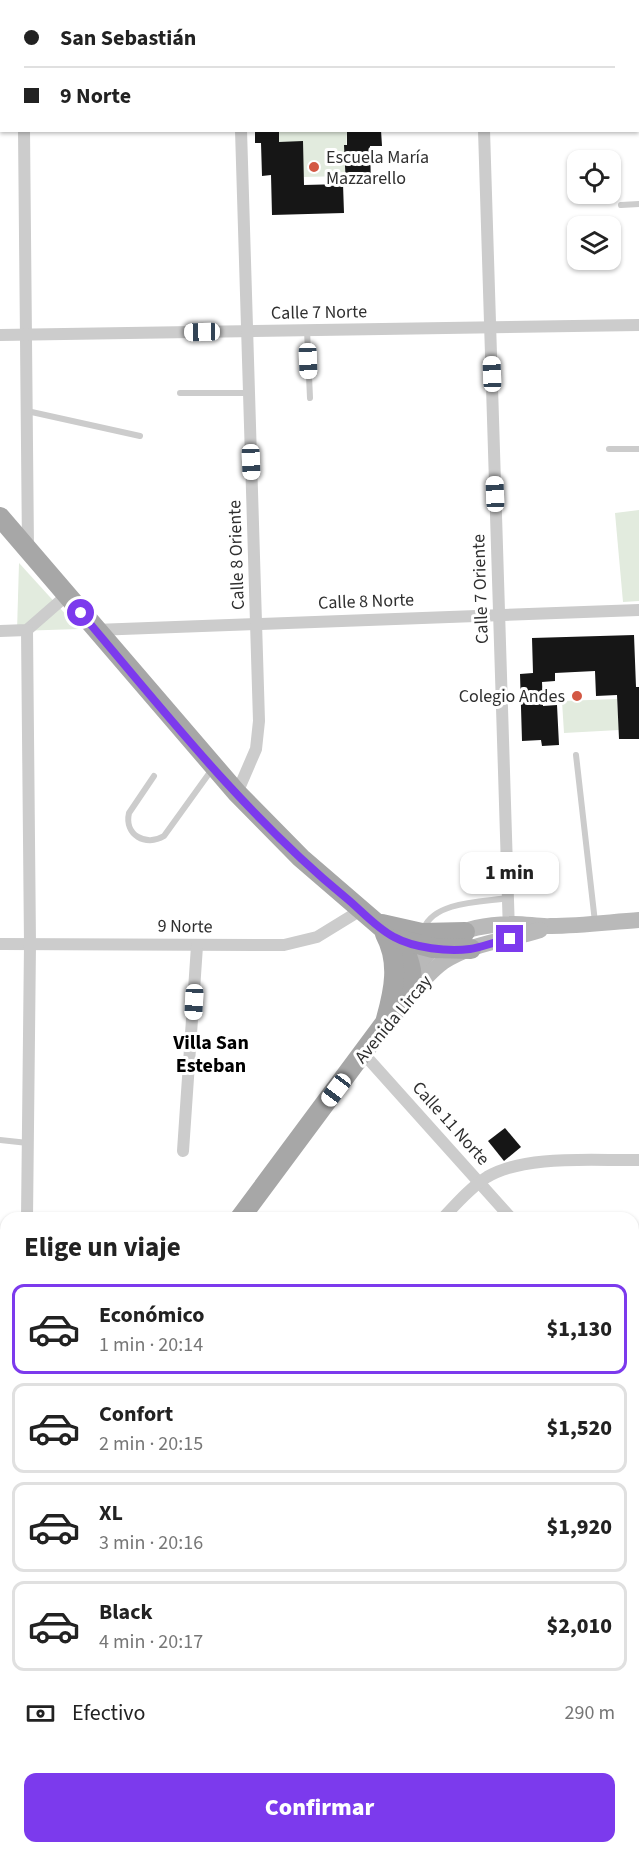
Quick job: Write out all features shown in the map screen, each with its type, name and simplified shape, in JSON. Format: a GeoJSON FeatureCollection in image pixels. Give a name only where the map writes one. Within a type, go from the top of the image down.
{"type":"FeatureCollection","features":[{"type":"Feature","properties":{"kind":"main road"},"geometry":{"type":"LineString","coordinates":[[0,518],[237,793],[301,858],[402,945],[412,971],[410,992],[399,998],[393,951],[376,923]]}},
{"type":"Feature","properties":{"kind":"main road"},"geometry":{"type":"LineString","coordinates":[[394,938],[468,940],[509,931],[550,926],[639,920]]}},
{"type":"Feature","properties":{"kind":"main road"},"geometry":{"type":"LineString","coordinates":[[376,923],[428,940]]}},
{"type":"Feature","properties":{"kind":"main road","name":"Avenida Lircay"},"geometry":{"type":"LineString","coordinates":[[412,971],[428,940]]}},
{"type":"Feature","properties":{"kind":"main road","name":"Avenida Lircay"},"geometry":{"type":"LineString","coordinates":[[244,1212],[384,1024],[399,998],[468,940]]}},
{"type":"Feature","properties":{"kind":"street"},"geometry":{"type":"LineString","coordinates":[[24,132],[28,551]]}},
{"type":"Feature","properties":{"kind":"street","name":"Calle 8 Oriente"},"geometry":{"type":"LineString","coordinates":[[237,793],[252,760],[258,735],[241,132]]}},
{"type":"Feature","properties":{"kind":"street","name":"Calle 7 Oriente"},"geometry":{"type":"LineString","coordinates":[[484,132],[509,931]]}},
{"type":"Feature","properties":{"kind":"street","name":"Calle 7 Norte"},"geometry":{"type":"LineString","coordinates":[[0,335],[639,325]]}},
{"type":"Feature","properties":{"kind":"street"},"geometry":{"type":"LineString","coordinates":[[0,631],[27,630],[66,596]]}},
{"type":"Feature","properties":{"kind":"street","name":"Calle 8 Norte"},"geometry":{"type":"LineString","coordinates":[[95,630],[498,613],[639,610]]}},
{"type":"Feature","properties":{"kind":"street"},"geometry":{"type":"LineString","coordinates":[[27,630],[30,944],[27,1212]]}},
{"type":"Feature","properties":{"kind":"street","name":"9 Norte"},"geometry":{"type":"LineString","coordinates":[[0,944],[197,946],[297,944],[327,932],[361,910]]}},
{"type":"Feature","properties":{"kind":"street"},"geometry":{"type":"LineString","coordinates":[[183,1152],[197,946]]}},
{"type":"Feature","properties":{"kind":"street","name":"Calle 11 Norte"},"geometry":{"type":"LineString","coordinates":[[363,1053],[506,1212]]}},
{"type":"Feature","properties":{"kind":"street"},"geometry":{"type":"LineString","coordinates":[[448,1212],[480,1182],[496,1173],[525,1165],[639,1160]]}},
{"type":"Feature","properties":{"kind":"lane"},"geometry":{"type":"LineString","coordinates":[[621,205],[639,204]]}},
{"type":"Feature","properties":{"kind":"lane"},"geometry":{"type":"LineString","coordinates":[[307,330],[309,398]]}},
{"type":"Feature","properties":{"kind":"lane"},"geometry":{"type":"LineString","coordinates":[[180,393],[249,393]]}},
{"type":"Feature","properties":{"kind":"lane"},"geometry":{"type":"LineString","coordinates":[[27,411],[140,436]]}},
{"type":"Feature","properties":{"kind":"lane"},"geometry":{"type":"LineString","coordinates":[[609,449],[639,449]]}},
{"type":"Feature","properties":{"kind":"lane"},"geometry":{"type":"LineString","coordinates":[[576,755],[595,923]]}},
{"type":"Feature","properties":{"kind":"lane"},"geometry":{"type":"LineString","coordinates":[[154,776],[127,819],[132,832],[146,842],[156,841],[164,836],[214,768]]}},
{"type":"Feature","properties":{"kind":"lane"},"geometry":{"type":"LineString","coordinates":[[428,940],[426,924],[444,910],[508,898]]}},
{"type":"Feature","properties":{"kind":"lane"},"geometry":{"type":"LineString","coordinates":[[0,1140],[28,1143]]}},
{"type":"Feature","properties":{"kind":"shaded area"},"geometry":{"type":"Polygon","coordinates":[[[279,132],[347,132],[345,176],[304,177],[279,142],[279,132]]]}},
{"type":"Feature","properties":{"kind":"shaded area"},"geometry":{"type":"Polygon","coordinates":[[[639,510],[639,601],[623,602],[615,513],[639,510]]]}},
{"type":"Feature","properties":{"kind":"shaded area"},"geometry":{"type":"Polygon","coordinates":[[[19,563],[79,629],[17,631],[19,563]]]}},
{"type":"Feature","properties":{"kind":"shaded area"},"geometry":{"type":"Polygon","coordinates":[[[617,699],[619,730],[564,733],[562,701],[617,699]]]}},
{"type":"Feature","properties":{"kind":"building"},"geometry":{"type":"Polygon","coordinates":[[[255,132],[279,132],[279,142],[303,141],[304,185],[343,184],[344,213],[272,215],[271,175],[262,176],[261,143],[255,143],[255,132]]]}},
{"type":"Feature","properties":{"kind":"building"},"geometry":{"type":"Polygon","coordinates":[[[347,132],[381,132],[382,146],[370,146],[371,186],[346,187],[344,145],[347,145],[347,132]]]}},
{"type":"Feature","properties":{"kind":"building"},"geometry":{"type":"Polygon","coordinates":[[[634,635],[636,687],[639,687],[639,739],[619,739],[617,695],[596,696],[595,671],[555,673],[555,681],[542,682],[543,706],[557,705],[559,745],[542,746],[541,740],[522,741],[520,674],[533,673],[532,638],[634,635]]]}},
{"type":"Feature","properties":{"kind":"building"},"geometry":{"type":"Polygon","coordinates":[[[505,1128],[521,1147],[504,1161],[488,1141],[505,1128]]]}},
{"type":"Feature","properties":{"kind":"place","name":"Escuela María Mazzarello"},"geometry":{"type":"Point","coordinates":[314,167]}},
{"type":"Feature","properties":{"kind":"place","name":"Colegio Andes"},"geometry":{"type":"Point","coordinates":[577,696]}},
{"type":"Feature","properties":{"kind":"district","name":"Villa San Esteban"},"geometry":{"type":"Point","coordinates":[211,1054]}},
{"type":"Feature","properties":{"kind":"route"},"geometry":{"type":"LineString","coordinates":[[81,613],[214,768],[268,826],[332,886],[394,938],[427,947],[452,950],[471,949],[510,939]]}}]}
